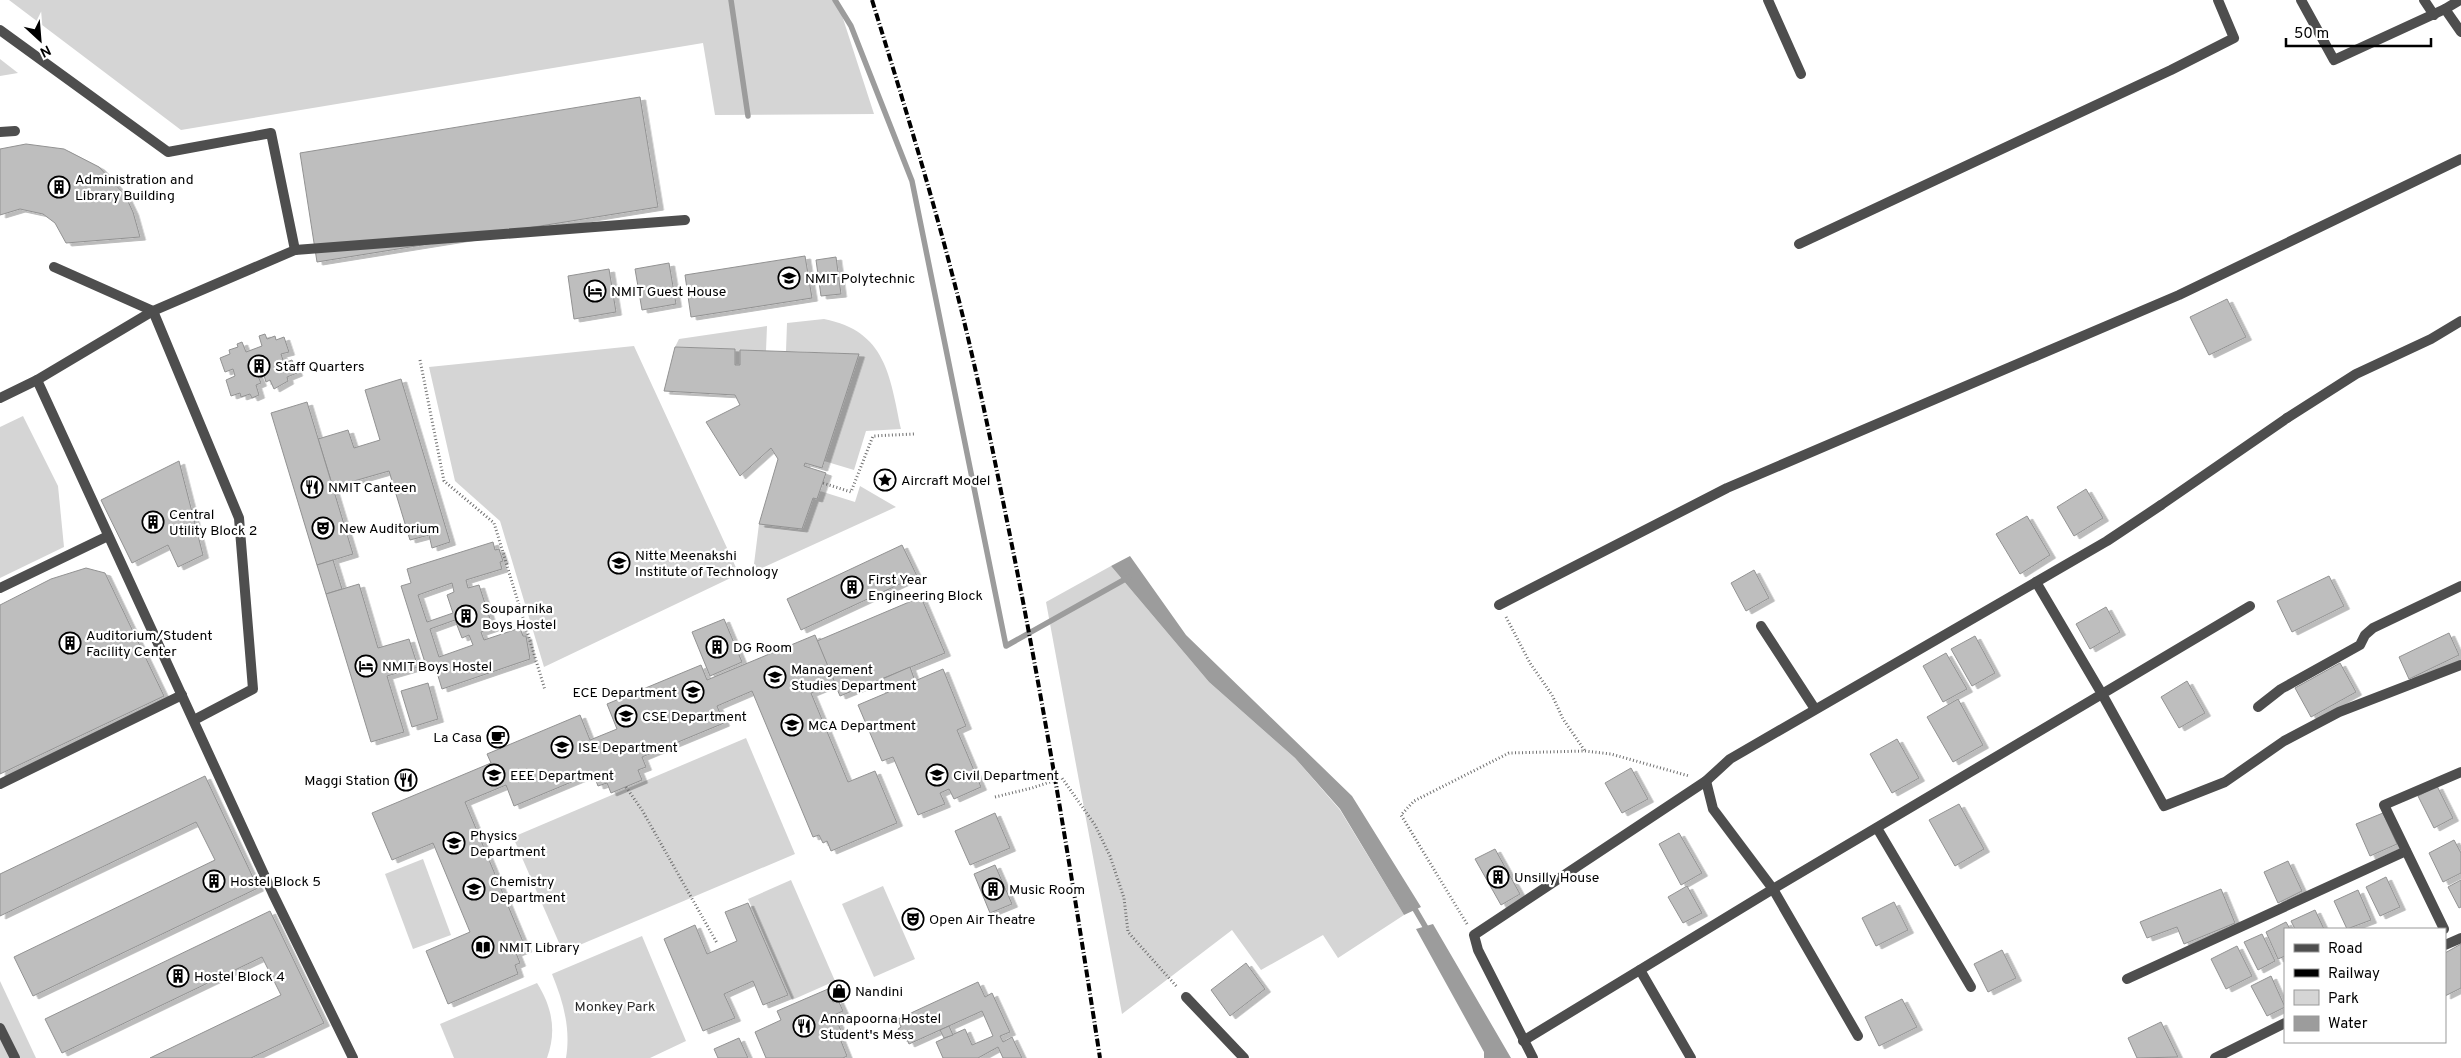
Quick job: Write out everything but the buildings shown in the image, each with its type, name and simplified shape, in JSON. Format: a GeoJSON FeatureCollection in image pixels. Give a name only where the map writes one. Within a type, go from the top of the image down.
{"type":"FeatureCollection","features":[{"type":"Feature","properties":{"kind":"street"},"geometry":{"type":"LineString","coordinates":[[1768,0],[1801,74]]}},
{"type":"Feature","properties":{"kind":"street"},"geometry":{"type":"LineString","coordinates":[[1799,244],[2162,74],[2234,38],[2218,0]]}},
{"type":"Feature","properties":{"kind":"street"},"geometry":{"type":"LineString","coordinates":[[2301,0],[2334,60],[2446,9],[2460,0]]}},
{"type":"Feature","properties":{"kind":"street"},"geometry":{"type":"LineString","coordinates":[[2424,0],[2434,14]]}},
{"type":"Feature","properties":{"kind":"street"},"geometry":{"type":"LineString","coordinates":[[2446,9],[2461,32]]}},
{"type":"Feature","properties":{"kind":"street"},"geometry":{"type":"LineString","coordinates":[[0,30],[168,152],[271,133],[295,250]]}},
{"type":"Feature","properties":{"kind":"street"},"geometry":{"type":"LineString","coordinates":[[0,132],[15,131]]}},
{"type":"Feature","properties":{"kind":"street"},"geometry":{"type":"LineString","coordinates":[[1500,605],[1727,488],[2179,295],[2461,159]]}},
{"type":"Feature","properties":{"kind":"street"},"geometry":{"type":"LineString","coordinates":[[0,398],[37,380],[153,311],[295,250],[685,220]]}},
{"type":"Feature","properties":{"kind":"street"},"geometry":{"type":"LineString","coordinates":[[54,267],[153,311],[239,518],[253,689],[194,720]]}},
{"type":"Feature","properties":{"kind":"street"},"geometry":{"type":"LineString","coordinates":[[1533,1058],[1523,1042],[1478,950],[1474,935],[1706,780],[1730,759],[2107,541],[2287,418],[2356,374],[2461,322]]}},
{"type":"Feature","properties":{"kind":"street"},"geometry":{"type":"LineString","coordinates":[[37,380],[349,1057]]}},
{"type":"Feature","properties":{"kind":"street"},"geometry":{"type":"LineString","coordinates":[[0,588],[108,536]]}},
{"type":"Feature","properties":{"kind":"street"},"geometry":{"type":"LineString","coordinates":[[2036,582],[2102,694],[2164,806],[2225,782],[2284,741],[2339,712],[2461,665]]}},
{"type":"Feature","properties":{"kind":"street"},"geometry":{"type":"LineString","coordinates":[[2258,707],[2281,689],[2360,645],[2365,635],[2373,628],[2461,586]]}},
{"type":"Feature","properties":{"kind":"street"},"geometry":{"type":"LineString","coordinates":[[1523,1042],[1773,889],[2250,606]]}},
{"type":"Feature","properties":{"kind":"street"},"geometry":{"type":"LineString","coordinates":[[1761,626],[1815,709]]}},
{"type":"Feature","properties":{"kind":"street"},"geometry":{"type":"LineString","coordinates":[[0,784],[182,695]]}},
{"type":"Feature","properties":{"kind":"street"},"geometry":{"type":"LineString","coordinates":[[2443,928],[2384,805],[2461,772]]}},
{"type":"Feature","properties":{"kind":"street"},"geometry":{"type":"LineString","coordinates":[[1706,780],[1713,809],[1773,889],[1858,1036]]}},
{"type":"Feature","properties":{"kind":"street"},"geometry":{"type":"LineString","coordinates":[[1877,828],[1971,987]]}},
{"type":"Feature","properties":{"kind":"street"},"geometry":{"type":"LineString","coordinates":[[2127,979],[2406,851]]}},
{"type":"Feature","properties":{"kind":"street"},"geometry":{"type":"LineString","coordinates":[[2447,944],[2461,938]]}},
{"type":"Feature","properties":{"kind":"street"},"geometry":{"type":"LineString","coordinates":[[1640,970],[1691,1058]]}},
{"type":"Feature","properties":{"kind":"street"},"geometry":{"type":"LineString","coordinates":[[1186,997],[1244,1058]]}},
{"type":"Feature","properties":{"kind":"street"},"geometry":{"type":"LineString","coordinates":[[2215,1058],[2284,1024]]}},
{"type":"Feature","properties":{"kind":"street"},"geometry":{"type":"LineString","coordinates":[[0,1028],[14,1058]]}},
{"type":"Feature","properties":{"kind":"path"},"geometry":{"type":"LineString","coordinates":[[420,360],[444,480],[494,523],[545,690]]}},
{"type":"Feature","properties":{"kind":"path"},"geometry":{"type":"LineString","coordinates":[[823,483],[851,492],[873,436],[914,434]]}},
{"type":"Feature","properties":{"kind":"path"},"geometry":{"type":"LineString","coordinates":[[1500,605],[1530,663],[1552,695],[1563,719],[1585,751]]}},
{"type":"Feature","properties":{"kind":"path"},"geometry":{"type":"LineString","coordinates":[[1474,935],[1401,815],[1414,801],[1509,753],[1585,751],[1611,754],[1706,780]]}},
{"type":"Feature","properties":{"kind":"path"},"geometry":{"type":"LineString","coordinates":[[995,797],[1062,778],[1095,825],[1110,856],[1124,898],[1128,932],[1186,997]]}},
{"type":"Feature","properties":{"kind":"path"},"geometry":{"type":"LineString","coordinates":[[626,787],[642,810],[717,943]]}},
{"type":"Feature","properties":{"kind":"green space"},"geometry":{"type":"Polygon","coordinates":[[[9,0],[837,0],[874,114],[715,115],[703,43],[181,130],[9,0]]]}},
{"type":"Feature","properties":{"kind":"green space"},"geometry":{"type":"Polygon","coordinates":[[[0,59],[18,73],[0,76],[0,59]]]}},
{"type":"Feature","properties":{"kind":"green space"},"geometry":{"type":"Polygon","coordinates":[[[824,319],[845,325],[861,334],[873,345],[882,359],[888,374],[901,429],[866,431],[854,470],[824,461],[858,354],[786,351],[787,323],[824,319]]]}},
{"type":"Feature","properties":{"kind":"green space"},"geometry":{"type":"Polygon","coordinates":[[[767,326],[766,351],[740,350],[740,365],[735,365],[735,349],[675,347],[679,339],[767,326]]]}},
{"type":"Feature","properties":{"kind":"green space"},"geometry":{"type":"Polygon","coordinates":[[[634,346],[739,574],[544,667],[500,521],[455,481],[429,367],[634,346]]]}},
{"type":"Feature","properties":{"kind":"green space"},"geometry":{"type":"Polygon","coordinates":[[[23,416],[58,486],[64,547],[0,578],[0,427],[23,416]]]}},
{"type":"Feature","properties":{"kind":"green space"},"geometry":{"type":"Polygon","coordinates":[[[860,486],[896,507],[753,572],[759,524],[802,529],[813,498],[817,499],[820,491],[855,502],[860,486]]]}},
{"type":"Feature","properties":{"kind":"green space"},"geometry":{"type":"Polygon","coordinates":[[[1111,566],[1209,682],[1295,758],[1340,810],[1404,915],[1338,958],[1323,935],[1261,970],[1232,930],[1122,1014],[1046,602],[1111,566]]]}},
{"type":"Feature","properties":{"kind":"green space"},"geometry":{"type":"Polygon","coordinates":[[[746,738],[795,854],[563,952],[513,837],[746,738]]]}},
{"type":"Feature","properties":{"kind":"green space"},"geometry":{"type":"Polygon","coordinates":[[[423,859],[451,935],[413,949],[385,874],[423,859]]]}},
{"type":"Feature","properties":{"kind":"green space"},"geometry":{"type":"Polygon","coordinates":[[[791,880],[835,981],[792,1000],[748,899],[791,880]]]}},
{"type":"Feature","properties":{"kind":"green space"},"geometry":{"type":"Polygon","coordinates":[[[883,886],[915,959],[874,977],[842,904],[883,886]]]}},
{"type":"Feature","properties":{"kind":"green space","name":"Monkey Park"},"geometry":{"type":"Polygon","coordinates":[[[642,936],[686,1041],[650,1058],[566,1058],[567,1025],[560,994],[552,974],[642,936]]]}},
{"type":"Feature","properties":{"kind":"green space"},"geometry":{"type":"Polygon","coordinates":[[[0,981],[36,1058],[0,1058],[0,981]]]}},
{"type":"Feature","properties":{"kind":"green space"},"geometry":{"type":"Polygon","coordinates":[[[537,983],[546,1001],[551,1019],[552,1038],[547,1058],[454,1058],[440,1024],[537,983]]]}},
{"type":"Feature","properties":{"kind":"water"},"geometry":{"type":"Polygon","coordinates":[[[1130,556],[1186,635],[1352,796],[1421,907],[1404,915],[1340,809],[1295,758],[1209,682],[1111,566],[1130,556]]]}},
{"type":"Feature","properties":{"kind":"water"},"geometry":{"type":"Polygon","coordinates":[[[1433,924],[1511,1058],[1484,1058],[1484,1052],[1416,929],[1433,924]]]}},
{"type":"Feature","properties":{"kind":"waterway"},"geometry":{"type":"LineString","coordinates":[[731,0],[748,116]]}},
{"type":"Feature","properties":{"kind":"waterway"},"geometry":{"type":"LineString","coordinates":[[835,0],[851,26],[912,181],[1006,646],[1129,577]]}},
{"type":"Feature","properties":{"kind":"waterway"},"geometry":{"type":"LineString","coordinates":[[1412,904],[1429,933]]}},
{"type":"Feature","properties":{"kind":"railway"},"geometry":{"type":"LineString","coordinates":[[872,0],[937,219],[964,321],[983,404],[1020,584],[1045,719],[1100,1058]]}},
{"type":"Feature","properties":{"kind":"place","name":"Administration and Library Building"},"geometry":{"type":"Point","coordinates":[59,187]}},
{"type":"Feature","properties":{"kind":"place","name":"NMIT Polytechnic"},"geometry":{"type":"Point","coordinates":[789,278]}},
{"type":"Feature","properties":{"kind":"place","name":"NMIT Guest House"},"geometry":{"type":"Point","coordinates":[595,291]}},
{"type":"Feature","properties":{"kind":"place","name":"Staff Quarters"},"geometry":{"type":"Point","coordinates":[259,366]}},
{"type":"Feature","properties":{"kind":"place","name":"Aircraft Model"},"geometry":{"type":"Point","coordinates":[885,480]}},
{"type":"Feature","properties":{"kind":"place","name":"NMIT Canteen"},"geometry":{"type":"Point","coordinates":[312,487]}},
{"type":"Feature","properties":{"kind":"place","name":"Central Utility Block 2"},"geometry":{"type":"Point","coordinates":[153,522]}},
{"type":"Feature","properties":{"kind":"place","name":"New Auditorium"},"geometry":{"type":"Point","coordinates":[323,528]}},
{"type":"Feature","properties":{"kind":"place","name":"Nitte Meenakshi Institute of Technology"},"geometry":{"type":"Point","coordinates":[619,563]}},
{"type":"Feature","properties":{"kind":"place","name":"First Year Engineering Block"},"geometry":{"type":"Point","coordinates":[852,587]}},
{"type":"Feature","properties":{"kind":"place","name":"Souparnika Boys Hostel"},"geometry":{"type":"Point","coordinates":[466,616]}},
{"type":"Feature","properties":{"kind":"place","name":"Auditorium/Student Facility Center"},"geometry":{"type":"Point","coordinates":[70,643]}},
{"type":"Feature","properties":{"kind":"place","name":"DG Room"},"geometry":{"type":"Point","coordinates":[717,647]}},
{"type":"Feature","properties":{"kind":"place","name":"NMIT Boys Hostel"},"geometry":{"type":"Point","coordinates":[366,666]}},
{"type":"Feature","properties":{"kind":"place","name":"Management Studies Department"},"geometry":{"type":"Point","coordinates":[775,677]}},
{"type":"Feature","properties":{"kind":"place","name":"ECE Department"},"geometry":{"type":"Point","coordinates":[693,692]}},
{"type":"Feature","properties":{"kind":"place","name":"CSE Department"},"geometry":{"type":"Point","coordinates":[626,716]}},
{"type":"Feature","properties":{"kind":"place","name":"MCA Department"},"geometry":{"type":"Point","coordinates":[792,725]}},
{"type":"Feature","properties":{"kind":"place","name":"La Casa"},"geometry":{"type":"Point","coordinates":[498,737]}},
{"type":"Feature","properties":{"kind":"place","name":"ISE Department"},"geometry":{"type":"Point","coordinates":[562,747]}},
{"type":"Feature","properties":{"kind":"place","name":"EEE Department"},"geometry":{"type":"Point","coordinates":[494,775]}},
{"type":"Feature","properties":{"kind":"place","name":"Civil Department"},"geometry":{"type":"Point","coordinates":[937,775]}},
{"type":"Feature","properties":{"kind":"place","name":"Maggi Station"},"geometry":{"type":"Point","coordinates":[406,780]}},
{"type":"Feature","properties":{"kind":"place","name":"Physics Department"},"geometry":{"type":"Point","coordinates":[454,843]}},
{"type":"Feature","properties":{"kind":"place","name":"Unsilly House"},"geometry":{"type":"Point","coordinates":[1498,877]}},
{"type":"Feature","properties":{"kind":"place","name":"Hostel Block 5"},"geometry":{"type":"Point","coordinates":[214,881]}},
{"type":"Feature","properties":{"kind":"place","name":"Chemistry Department"},"geometry":{"type":"Point","coordinates":[474,889]}},
{"type":"Feature","properties":{"kind":"place","name":"Music Room"},"geometry":{"type":"Point","coordinates":[993,889]}},
{"type":"Feature","properties":{"kind":"place","name":"Open Air Theatre"},"geometry":{"type":"Point","coordinates":[913,919]}},
{"type":"Feature","properties":{"kind":"place","name":"NMIT Library"},"geometry":{"type":"Point","coordinates":[483,947]}},
{"type":"Feature","properties":{"kind":"place","name":"Hostel Block 4"},"geometry":{"type":"Point","coordinates":[178,976]}},
{"type":"Feature","properties":{"kind":"place","name":"Nandini"},"geometry":{"type":"Point","coordinates":[839,991]}},
{"type":"Feature","properties":{"kind":"place","name":"Annapoorna Hostel Student's Mess"},"geometry":{"type":"Point","coordinates":[804,1026]}}]}
